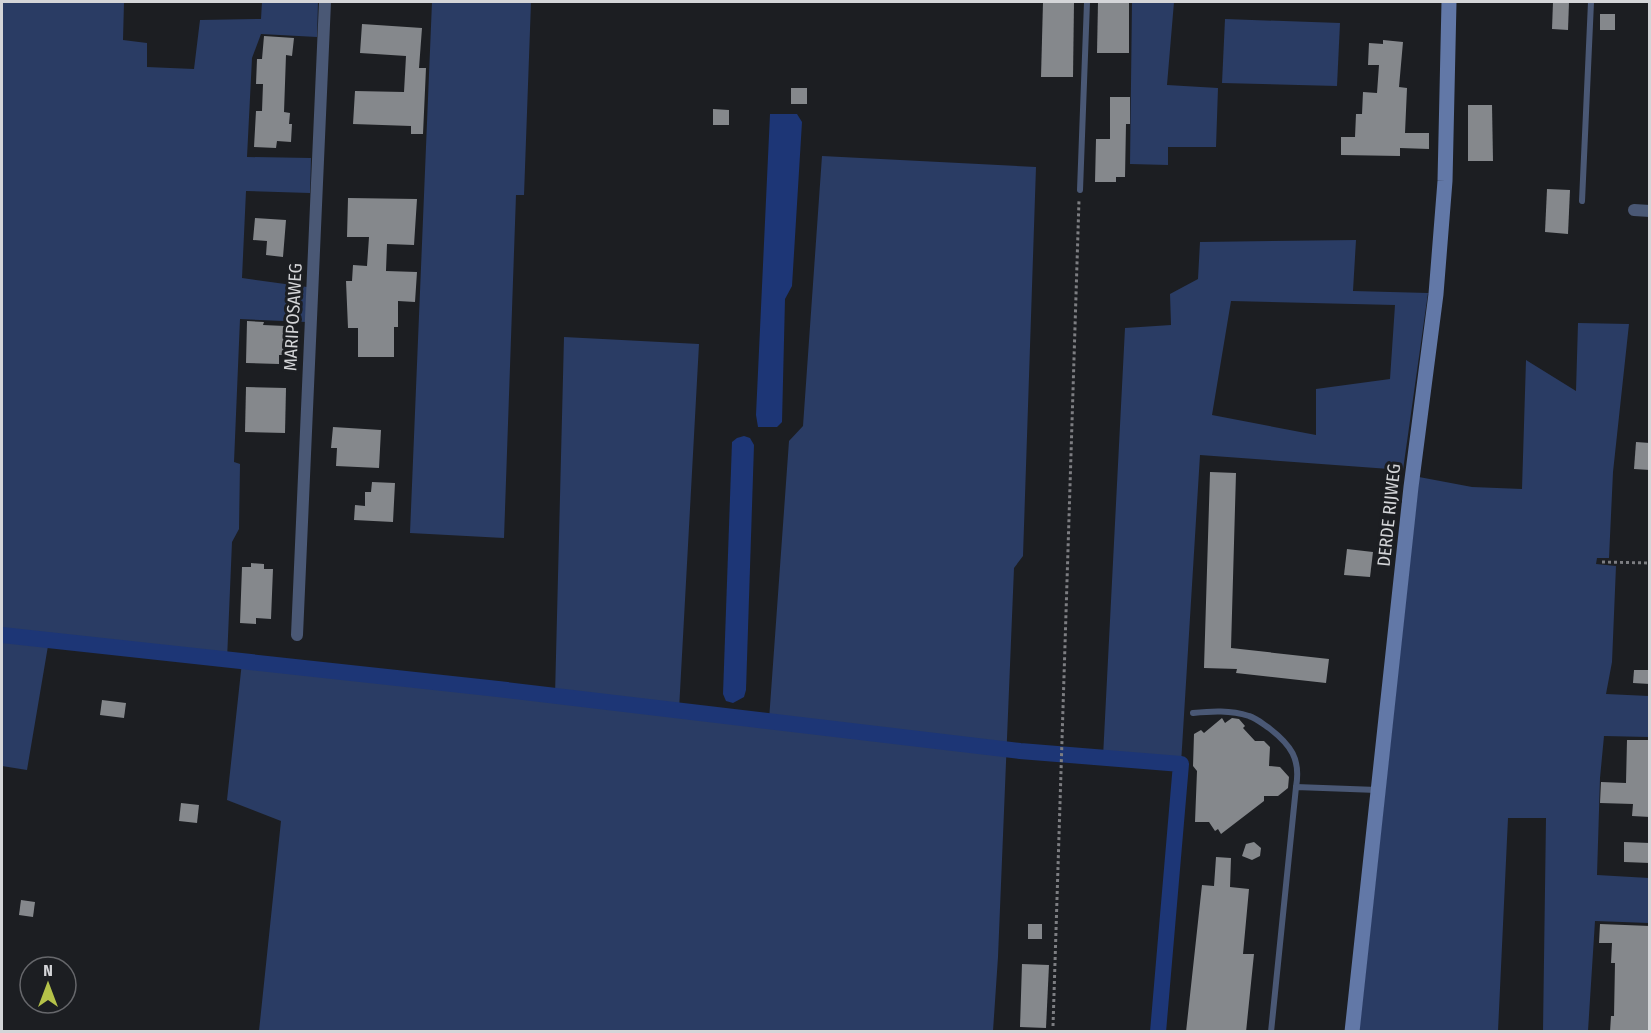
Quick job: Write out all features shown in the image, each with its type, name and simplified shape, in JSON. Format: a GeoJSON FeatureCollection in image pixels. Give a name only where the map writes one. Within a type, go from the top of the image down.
{"type":"FeatureCollection","features":[{"type":"Feature","properties":{"kind":"street","name":"MARIPOSAWEG"},"geometry":{"type":"LineString","coordinates":[[297,634],[325,2]]}},
{"type":"Feature","properties":{"kind":"street","name":"DERDE RIJWEG"},"geometry":{"type":"LineString","coordinates":[[1352,1032],[1411,487],[1436,294],[1445,181],[1449,2]]}},
{"type":"Feature","properties":{"kind":"street"},"geometry":{"type":"LineString","coordinates":[[1634,210],[1650,211]]}},
{"type":"Feature","properties":{"kind":"lane"},"geometry":{"type":"LineString","coordinates":[[1080,190],[1087,2]]}},
{"type":"Feature","properties":{"kind":"lane"},"geometry":{"type":"LineString","coordinates":[[1582,201],[1591,2]]}},
{"type":"Feature","properties":{"kind":"lane"},"geometry":{"type":"LineString","coordinates":[[1193,713],[1225,711],[1252,716],[1290,747],[1297,762],[1298,774],[1272,1032]]}},
{"type":"Feature","properties":{"kind":"lane"},"geometry":{"type":"LineString","coordinates":[[1296,788],[1379,790]]}},
{"type":"Feature","properties":{"kind":"path"},"geometry":{"type":"LineString","coordinates":[[1053,1026],[1080,190]]}},
{"type":"Feature","properties":{"kind":"path"},"geometry":{"type":"LineString","coordinates":[[1602,562],[1650,563]]}},
{"type":"Feature","properties":{"kind":"shaded area"},"geometry":{"type":"Polygon","coordinates":[[[2,2],[124,2],[123,40],[147,43],[147,67],[194,69],[200,20],[261,19],[262,2],[318,2],[317,37],[261,34],[252,58],[247,157],[311,158],[310,193],[246,191],[242,278],[307,287],[306,322],[240,319],[234,462],[240,464],[239,529],[232,542],[227,660],[49,640],[27,770],[2,766],[2,2]]]}},
{"type":"Feature","properties":{"kind":"shaded area"},"geometry":{"type":"Polygon","coordinates":[[[432,2],[531,2],[524,195],[516,195],[504,538],[410,533],[432,2]]]}},
{"type":"Feature","properties":{"kind":"shaded area"},"geometry":{"type":"Polygon","coordinates":[[[1132,2],[1174,2],[1167,85],[1218,88],[1216,147],[1168,147],[1168,165],[1130,164],[1132,2]]]}},
{"type":"Feature","properties":{"kind":"shaded area"},"geometry":{"type":"Polygon","coordinates":[[[1225,19],[1340,23],[1337,86],[1222,83],[1225,19]]]}},
{"type":"Feature","properties":{"kind":"shaded area"},"geometry":{"type":"Polygon","coordinates":[[[770,114],[797,114],[802,122],[792,286],[785,299],[782,422],[777,427],[758,427],[756,415],[770,114]]]}},
{"type":"Feature","properties":{"kind":"shaded area"},"geometry":{"type":"Polygon","coordinates":[[[822,156],[1036,167],[1023,556],[1014,568],[993,1031],[259,1031],[281,821],[227,800],[242,662],[555,696],[564,337],[699,344],[679,710],[769,720],[789,441],[803,426],[822,156]]]}},
{"type":"Feature","properties":{"kind":"shaded area"},"geometry":{"type":"Polygon","coordinates":[[[1356,240],[1353,291],[1428,293],[1403,470],[1200,455],[1181,764],[1103,757],[1125,328],[1171,325],[1170,294],[1198,279],[1200,242],[1356,240]],[[1231,301],[1212,415],[1316,435],[1316,389],[1390,379],[1395,305],[1231,301]]]}},
{"type":"Feature","properties":{"kind":"shaded area"},"geometry":{"type":"Polygon","coordinates":[[[1578,323],[1629,324],[1613,472],[1609,558],[1597,558],[1596,564],[1616,566],[1612,662],[1606,694],[1649,696],[1649,737],[1604,736],[1600,778],[1597,875],[1649,878],[1649,923],[1595,921],[1588,1031],[1543,1031],[1546,818],[1508,818],[1498,1031],[1359,1032],[1419,477],[1472,487],[1522,489],[1526,360],[1576,391],[1578,323]]]}},
{"type":"Feature","properties":{"kind":"shaded area"},"geometry":{"type":"Polygon","coordinates":[[[744,436],[750,438],[754,445],[746,690],[744,697],[733,703],[726,701],[723,694],[732,442],[744,436]]]}},
{"type":"Feature","properties":{"kind":"building"},"geometry":{"type":"Polygon","coordinates":[[[1043,2],[1074,2],[1073,77],[1041,77],[1043,2]]]}},
{"type":"Feature","properties":{"kind":"building"},"geometry":{"type":"Polygon","coordinates":[[[1098,2],[1129,2],[1129,53],[1097,53],[1098,2]]]}},
{"type":"Feature","properties":{"kind":"building"},"geometry":{"type":"Polygon","coordinates":[[[1553,2],[1569,2],[1568,30],[1552,29],[1553,2]]]}},
{"type":"Feature","properties":{"kind":"building"},"geometry":{"type":"Polygon","coordinates":[[[1600,14],[1615,14],[1615,30],[1600,30],[1600,14]]]}},
{"type":"Feature","properties":{"kind":"building"},"geometry":{"type":"Polygon","coordinates":[[[362,24],[422,28],[419,68],[426,68],[423,134],[411,134],[411,126],[353,124],[355,91],[404,92],[406,56],[360,53],[362,24]]]}},
{"type":"Feature","properties":{"kind":"building"},"geometry":{"type":"Polygon","coordinates":[[[264,36],[294,38],[292,56],[286,55],[284,112],[290,113],[291,142],[277,141],[276,148],[254,147],[256,111],[262,111],[263,84],[256,84],[257,59],[262,59],[264,36]]]}},
{"type":"Feature","properties":{"kind":"building"},"geometry":{"type":"Polygon","coordinates":[[[1383,40],[1403,42],[1399,87],[1407,88],[1405,133],[1429,133],[1429,149],[1400,148],[1400,156],[1341,155],[1341,137],[1355,137],[1356,114],[1362,114],[1363,92],[1377,93],[1379,65],[1368,65],[1369,43],[1383,44],[1383,40]]]}},
{"type":"Feature","properties":{"kind":"building"},"geometry":{"type":"Polygon","coordinates":[[[791,88],[807,88],[807,104],[791,104],[791,88]]]}},
{"type":"Feature","properties":{"kind":"building"},"geometry":{"type":"Polygon","coordinates":[[[1110,97],[1130,97],[1130,124],[1126,124],[1125,177],[1116,177],[1116,182],[1095,182],[1096,139],[1110,139],[1110,97]]]}},
{"type":"Feature","properties":{"kind":"building"},"geometry":{"type":"Polygon","coordinates":[[[1468,105],[1492,105],[1493,161],[1468,161],[1468,105]]]}},
{"type":"Feature","properties":{"kind":"building"},"geometry":{"type":"Polygon","coordinates":[[[713,109],[729,110],[729,125],[713,125],[713,109]]]}},
{"type":"Feature","properties":{"kind":"building"},"geometry":{"type":"Polygon","coordinates":[[[1547,189],[1570,190],[1568,234],[1545,232],[1547,189]]]}},
{"type":"Feature","properties":{"kind":"building"},"geometry":{"type":"Polygon","coordinates":[[[348,198],[417,199],[414,245],[387,244],[386,271],[417,272],[415,302],[398,301],[398,327],[394,327],[394,357],[358,357],[358,328],[348,328],[346,281],[352,281],[353,265],[367,266],[369,237],[347,237],[348,198]]]}},
{"type":"Feature","properties":{"kind":"building"},"geometry":{"type":"Polygon","coordinates":[[[255,218],[286,220],[283,257],[266,255],[267,241],[253,240],[255,218]]]}},
{"type":"Feature","properties":{"kind":"building"},"geometry":{"type":"Polygon","coordinates":[[[247,321],[264,322],[263,325],[285,326],[284,355],[279,355],[279,364],[246,363],[247,321]]]}},
{"type":"Feature","properties":{"kind":"building"},"geometry":{"type":"Polygon","coordinates":[[[246,387],[286,388],[285,433],[245,432],[246,387]]]}},
{"type":"Feature","properties":{"kind":"building"},"geometry":{"type":"Polygon","coordinates":[[[333,427],[381,430],[379,468],[336,466],[337,448],[331,448],[333,427]]]}},
{"type":"Feature","properties":{"kind":"building"},"geometry":{"type":"Polygon","coordinates":[[[1636,442],[1650,443],[1650,470],[1634,469],[1636,442]]]}},
{"type":"Feature","properties":{"kind":"building"},"geometry":{"type":"Polygon","coordinates":[[[1210,472],[1236,473],[1231,648],[1329,659],[1326,683],[1236,673],[1237,669],[1204,668],[1210,472]]]}},
{"type":"Feature","properties":{"kind":"building"},"geometry":{"type":"Polygon","coordinates":[[[372,482],[395,483],[393,522],[354,520],[355,505],[365,506],[365,492],[371,492],[372,482]]]}},
{"type":"Feature","properties":{"kind":"building"},"geometry":{"type":"Polygon","coordinates":[[[1347,549],[1373,552],[1370,577],[1344,575],[1347,549]]]}},
{"type":"Feature","properties":{"kind":"building"},"geometry":{"type":"Polygon","coordinates":[[[251,563],[264,564],[264,569],[273,569],[271,619],[256,618],[256,624],[240,623],[242,567],[251,567],[251,563]]]}},
{"type":"Feature","properties":{"kind":"building"},"geometry":{"type":"Polygon","coordinates":[[[1634,670],[1650,670],[1650,684],[1633,683],[1634,670]]]}},
{"type":"Feature","properties":{"kind":"building"},"geometry":{"type":"Polygon","coordinates":[[[102,700],[126,703],[124,718],[100,715],[102,700]]]}},
{"type":"Feature","properties":{"kind":"building"},"geometry":{"type":"Polygon","coordinates":[[[1222,718],[1225,723],[1232,718],[1239,719],[1245,726],[1243,728],[1255,741],[1264,741],[1270,747],[1269,766],[1280,767],[1289,777],[1288,788],[1278,796],[1264,796],[1264,801],[1221,834],[1218,829],[1215,831],[1209,822],[1195,822],[1197,771],[1193,766],[1194,734],[1201,730],[1204,733],[1222,718]]]}},
{"type":"Feature","properties":{"kind":"building"},"geometry":{"type":"Polygon","coordinates":[[[1627,740],[1650,740],[1650,817],[1632,816],[1633,804],[1600,803],[1601,782],[1626,783],[1627,740]]]}},
{"type":"Feature","properties":{"kind":"building"},"geometry":{"type":"Polygon","coordinates":[[[181,803],[199,805],[197,823],[179,821],[181,803]]]}},
{"type":"Feature","properties":{"kind":"building"},"geometry":{"type":"Polygon","coordinates":[[[1254,842],[1261,848],[1260,856],[1252,860],[1242,856],[1246,844],[1254,842]]]}},
{"type":"Feature","properties":{"kind":"building"},"geometry":{"type":"Polygon","coordinates":[[[1624,842],[1650,843],[1650,863],[1624,862],[1624,842]]]}},
{"type":"Feature","properties":{"kind":"building"},"geometry":{"type":"Polygon","coordinates":[[[1216,857],[1231,858],[1230,887],[1249,889],[1243,954],[1254,954],[1246,1032],[1186,1032],[1202,885],[1214,886],[1216,857]]]}},
{"type":"Feature","properties":{"kind":"building"},"geometry":{"type":"Polygon","coordinates":[[[21,900],[35,902],[33,917],[19,915],[21,900]]]}},
{"type":"Feature","properties":{"kind":"building"},"geometry":{"type":"Polygon","coordinates":[[[1028,924],[1042,924],[1042,939],[1028,939],[1028,924]]]}},
{"type":"Feature","properties":{"kind":"building"},"geometry":{"type":"Polygon","coordinates":[[[1600,924],[1650,926],[1650,1032],[1610,1032],[1611,1016],[1614,1016],[1615,963],[1611,963],[1612,943],[1599,943],[1600,924]]]}},
{"type":"Feature","properties":{"kind":"building"},"geometry":{"type":"Polygon","coordinates":[[[1022,964],[1049,965],[1046,1028],[1020,1027],[1022,964]]]}},
{"type":"Feature","properties":{"kind":"waterway"},"geometry":{"type":"LineString","coordinates":[[2,635],[498,689],[1020,751],[1181,764],[1158,1032]]}}]}
